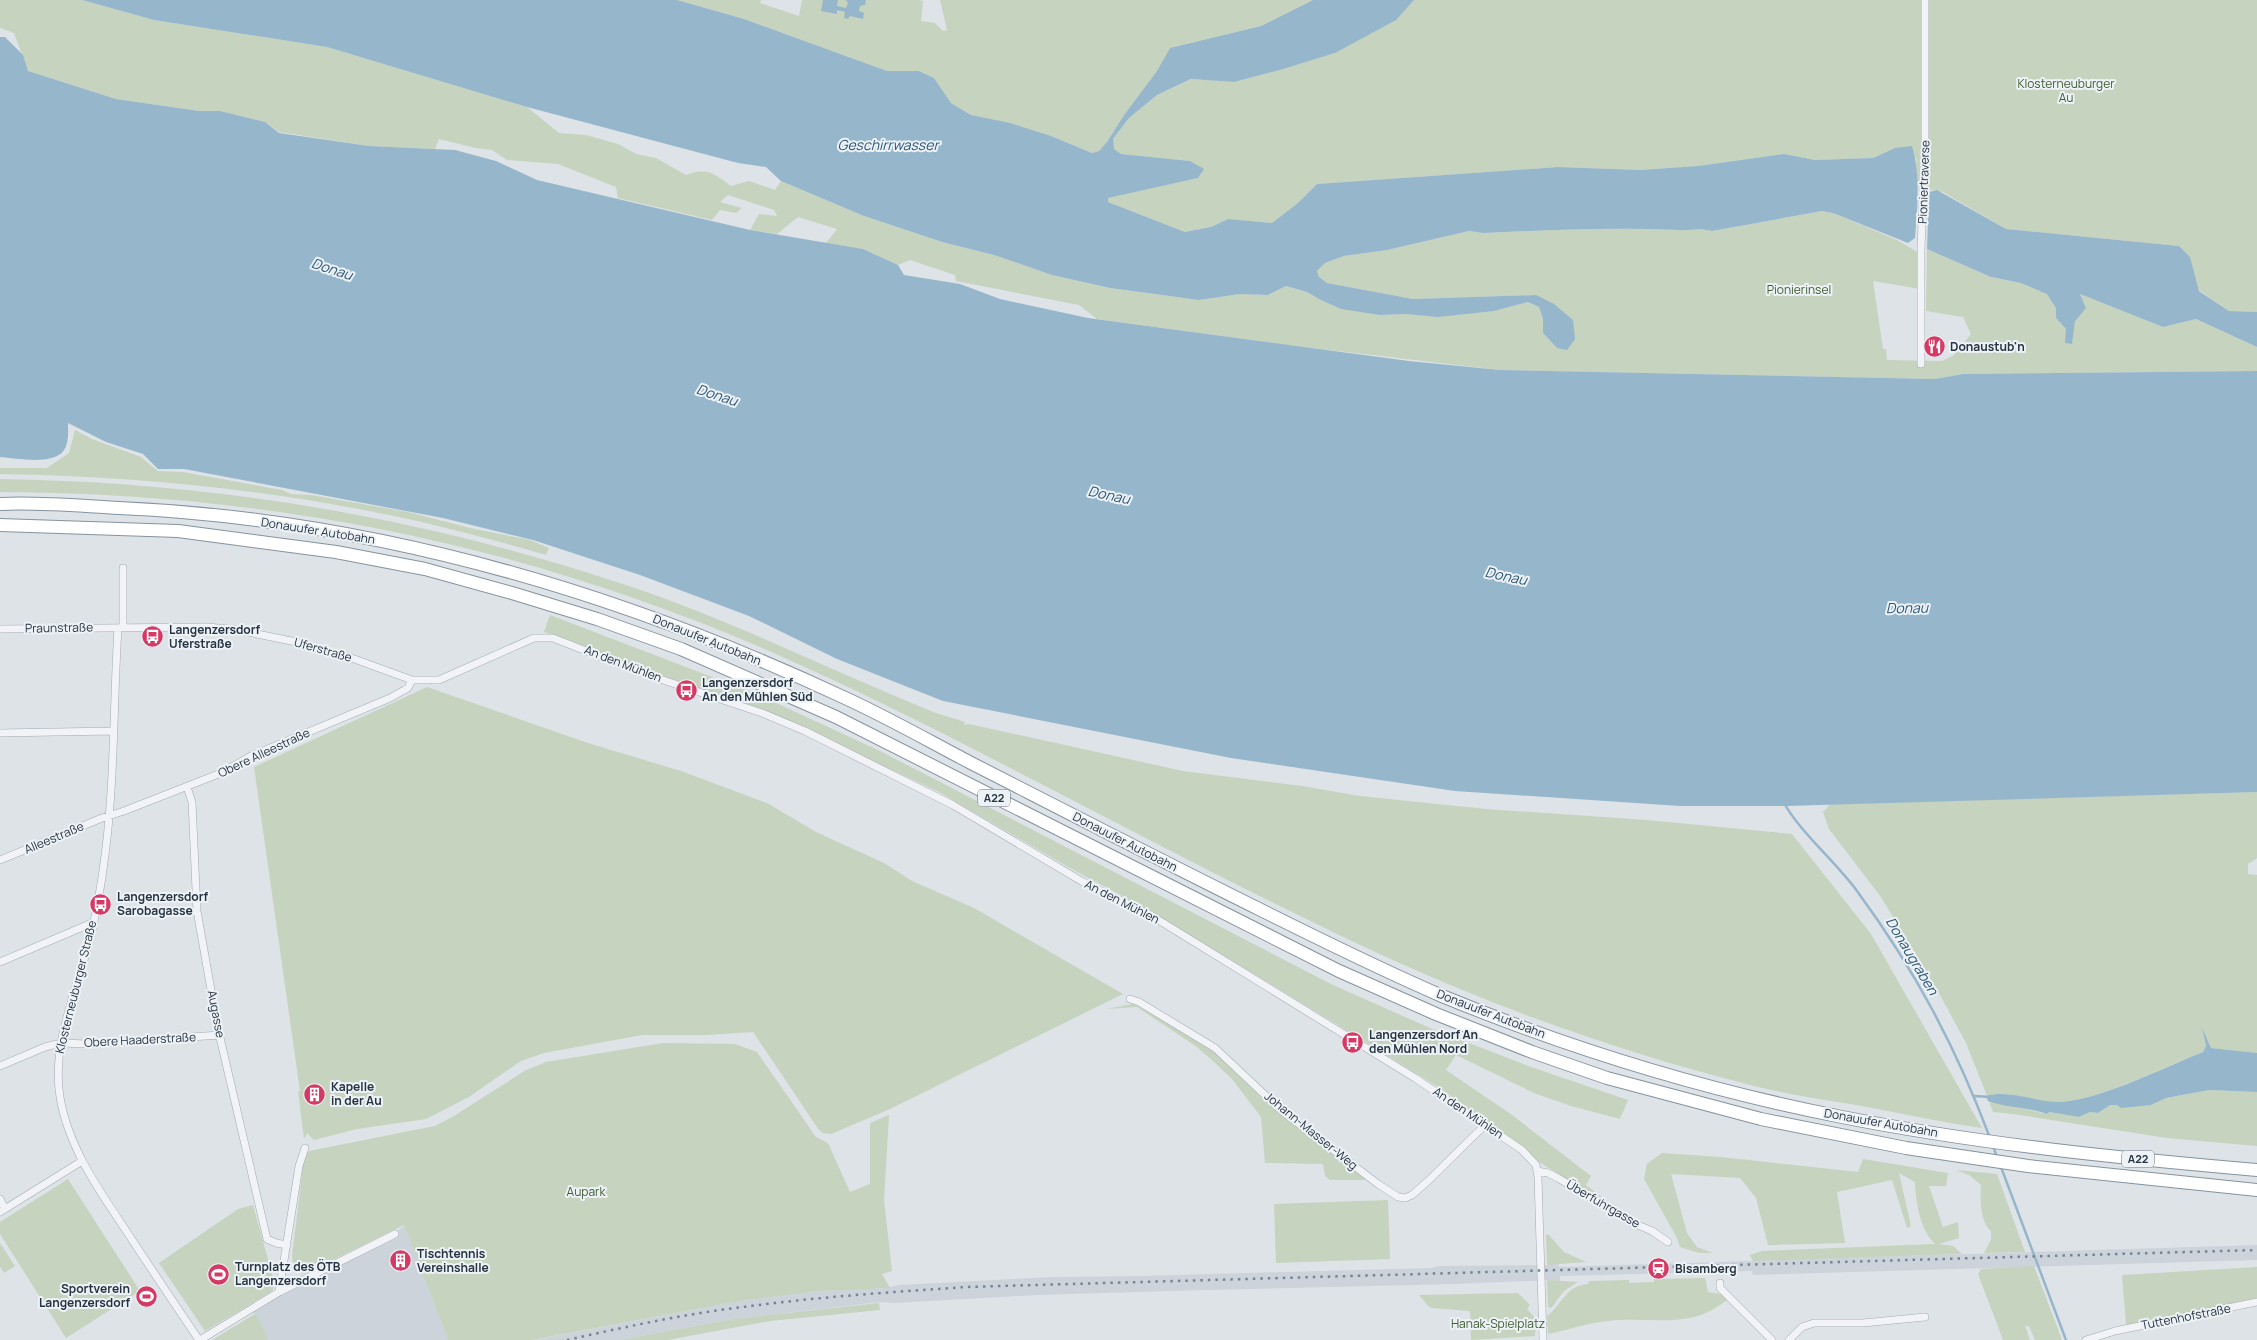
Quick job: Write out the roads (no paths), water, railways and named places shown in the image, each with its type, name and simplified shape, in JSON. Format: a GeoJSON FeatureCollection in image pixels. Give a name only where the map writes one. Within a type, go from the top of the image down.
{"type":"FeatureCollection","features":[{"type":"Feature","properties":{"kind":"highway","name":"Donauufer Autobahn"},"geometry":{"type":"LineString","coordinates":[[0,504],[186,511],[342,533],[485,565],[603,600],[685,630],[844,697],[1317,938],[1460,1002],[1539,1033],[1608,1057],[1692,1082],[1833,1115],[1958,1137],[2257,1170]]}},
{"type":"Feature","properties":{"kind":"highway","name":"Donauufer Autobahn"},"geometry":{"type":"LineString","coordinates":[[0,525],[178,531],[336,552],[425,569],[512,592],[597,619],[681,649],[836,717],[1339,971],[1436,1014],[1532,1052],[1646,1089],[1761,1120],[1845,1138],[2028,1166],[2257,1190]]}},
{"type":"Feature","properties":{"kind":"street","name":"Pioniertraverse"},"geometry":{"type":"LineString","coordinates":[[1921,364],[1925,144],[1925,0]]}},
{"type":"Feature","properties":{"kind":"street","name":"Klosterneuburger Straße"},"geometry":{"type":"LineString","coordinates":[[123,568],[109,816],[103,870],[87,950],[61,1043],[58,1060],[60,1098],[73,1142],[82,1161],[110,1207],[200,1340]]}},
{"type":"Feature","properties":{"kind":"street","name":"Uferstraße"},"geometry":{"type":"LineString","coordinates":[[120,628],[200,626],[243,631],[340,654],[412,680],[439,680],[518,644]]}},
{"type":"Feature","properties":{"kind":"street","name":"Praunstraße"},"geometry":{"type":"LineString","coordinates":[[0,628],[120,628]]}},
{"type":"Feature","properties":{"kind":"street","name":"An den Mühlen"},"geometry":{"type":"LineString","coordinates":[[518,644],[534,638],[544,637],[562,640],[642,673],[762,713],[805,730],[899,776],[997,829],[1083,882],[1152,916],[1415,1078],[1527,1154],[1536,1166],[1537,1171]]}},
{"type":"Feature","properties":{"kind":"street","name":"Obere Alleestraße"},"geometry":{"type":"LineString","coordinates":[[109,816],[221,773],[251,756],[390,698],[408,688],[412,680]]}},
{"type":"Feature","properties":{"kind":"street"},"geometry":{"type":"LineString","coordinates":[[0,733],[113,732]]}},
{"type":"Feature","properties":{"kind":"street","name":"Augasse"},"geometry":{"type":"LineString","coordinates":[[187,787],[192,802],[197,912],[220,1035],[267,1239],[287,1245]]}},
{"type":"Feature","properties":{"kind":"street","name":"Alleestraße"},"geometry":{"type":"LineString","coordinates":[[0,860],[109,816]]}},
{"type":"Feature","properties":{"kind":"street"},"geometry":{"type":"LineString","coordinates":[[0,962],[92,923]]}},
{"type":"Feature","properties":{"kind":"street","name":"Johann-Masser-Weg"},"geometry":{"type":"LineString","coordinates":[[1130,1000],[1139,1002],[1215,1048],[1282,1111],[1398,1197],[1405,1198],[1412,1195],[1423,1186],[1485,1125]]}},
{"type":"Feature","properties":{"kind":"street","name":"Obere Haaderstraße"},"geometry":{"type":"LineString","coordinates":[[0,1066],[45,1047],[61,1043],[87,1044],[220,1035]]}},
{"type":"Feature","properties":{"kind":"street"},"geometry":{"type":"LineString","coordinates":[[279,1292],[299,1166],[305,1148]]}},
{"type":"Feature","properties":{"kind":"street"},"geometry":{"type":"LineString","coordinates":[[0,1199],[2,1211],[82,1161]]}},
{"type":"Feature","properties":{"kind":"street"},"geometry":{"type":"LineString","coordinates":[[1537,1171],[1543,1340]]}},
{"type":"Feature","properties":{"kind":"street","name":"Überfuhrgasse"},"geometry":{"type":"LineString","coordinates":[[1537,1171],[1548,1173],[1558,1178],[1668,1242]]}},
{"type":"Feature","properties":{"kind":"street"},"geometry":{"type":"LineString","coordinates":[[200,1340],[279,1292],[396,1234]]}},
{"type":"Feature","properties":{"kind":"street"},"geometry":{"type":"LineString","coordinates":[[1720,1283],[1720,1288],[1772,1340]]}},
{"type":"Feature","properties":{"kind":"street","name":"Tuttenhofstraße"},"geometry":{"type":"LineString","coordinates":[[2086,1340],[2115,1330],[2257,1302]]}},
{"type":"Feature","properties":{"kind":"street"},"geometry":{"type":"LineString","coordinates":[[1789,1340],[1802,1327],[1814,1323],[1862,1323],[1925,1316]]}},
{"type":"Feature","properties":{"kind":"water","name":"Geschirrwasser"},"geometry":{"type":"Polygon","coordinates":[[[82,0],[677,0],[744,19],[887,71],[919,71],[934,78],[951,103],[971,115],[1010,123],[1051,136],[1092,153],[1099,151],[1107,142],[1124,115],[1157,71],[1170,48],[1261,26],[1313,0],[1414,0],[1396,20],[1335,53],[1234,82],[1191,79],[1157,95],[1129,118],[1113,139],[1114,149],[1121,154],[1190,161],[1204,169],[1198,178],[1108,198],[1108,202],[1185,232],[1211,227],[1228,219],[1272,223],[1298,203],[1317,184],[1558,167],[1640,170],[1698,166],[1784,154],[1815,160],[1873,158],[1895,148],[1912,146],[1917,169],[1915,238],[1908,243],[1833,213],[1822,211],[1712,231],[1699,229],[1629,229],[1483,233],[1469,231],[1387,250],[1344,256],[1325,263],[1317,271],[1319,277],[1327,283],[1413,299],[1536,295],[1554,304],[1573,320],[1575,339],[1567,350],[1557,348],[1543,333],[1543,319],[1539,307],[1528,302],[1494,311],[1438,317],[1406,314],[1380,315],[1341,309],[1307,292],[1286,286],[1268,295],[1240,294],[1199,300],[1110,288],[1052,275],[994,255],[942,242],[864,216],[781,181],[766,167],[738,163],[527,107],[327,47],[154,20],[82,0]]]}},
{"type":"Feature","properties":{"kind":"water"},"geometry":{"type":"Polygon","coordinates":[[[823,0],[838,0],[837,6],[846,8],[848,3],[846,0],[866,0],[865,5],[860,6],[859,11],[864,13],[863,19],[850,16],[848,19],[844,18],[845,12],[837,10],[837,14],[821,11],[823,0]]]}},
{"type":"Feature","properties":{"kind":"water","name":"Donau"},"geometry":{"type":"Polygon","coordinates":[[[0,37],[5,37],[23,55],[28,71],[116,99],[199,111],[220,111],[265,122],[279,133],[369,146],[455,150],[496,161],[537,180],[750,230],[863,249],[898,265],[904,275],[960,284],[1000,299],[1088,318],[1409,361],[1500,370],[1935,379],[1963,374],[2257,371],[2257,792],[1786,806],[1680,806],[1455,791],[1231,758],[943,701],[837,659],[749,616],[640,575],[533,540],[443,518],[184,469],[158,469],[143,454],[106,442],[68,423],[67,444],[59,455],[44,460],[0,457],[0,37]]]}},
{"type":"Feature","properties":{"kind":"water"},"geometry":{"type":"Polygon","coordinates":[[[1937,190],[2006,229],[2179,246],[2190,257],[2199,291],[2229,311],[2257,312],[2257,347],[2196,319],[2163,327],[2080,294],[2086,308],[2075,321],[2072,344],[2065,343],[2066,329],[2056,318],[2056,308],[2047,294],[2021,283],[1991,277],[1927,249],[1929,192],[1937,190]]]}},
{"type":"Feature","properties":{"kind":"water"},"geometry":{"type":"Polygon","coordinates":[[[2199,1025],[2204,1032],[2211,1048],[2257,1053],[2257,1092],[2209,1090],[2166,1098],[2151,1105],[2121,1108],[2117,1105],[2110,1105],[2098,1113],[2090,1112],[2079,1117],[2049,1112],[2047,1114],[2003,1105],[1988,1101],[1986,1096],[2004,1094],[2062,1102],[2078,1100],[2114,1089],[2203,1052],[2206,1046],[2203,1032],[2199,1025]]]}},
{"type":"Feature","properties":{"kind":"waterway","name":"Donaugraben"},"geometry":{"type":"LineString","coordinates":[[1784,803],[1799,825],[1857,891],[1916,980],[1963,1072],[1990,1138]]}},
{"type":"Feature","properties":{"kind":"waterway"},"geometry":{"type":"LineString","coordinates":[[1975,1096],[1989,1097]]}},
{"type":"Feature","properties":{"kind":"waterway","name":"Donaugraben"},"geometry":{"type":"LineString","coordinates":[[1993,1146],[1997,1157]]}},
{"type":"Feature","properties":{"kind":"waterway","name":"Donaugraben"},"geometry":{"type":"LineString","coordinates":[[2001,1167],[2066,1340]]}},
{"type":"Feature","properties":{"kind":"railway"},"geometry":{"type":"LineString","coordinates":[[567,1340],[699,1313],[771,1303],[966,1287],[2257,1250]]}},
{"type":"Feature","properties":{"kind":"place","name":"Donaustub'n"},"geometry":{"type":"Point","coordinates":[1934,347]}},
{"type":"Feature","properties":{"kind":"place","name":"Langenzersdorf Uferstraße"},"geometry":{"type":"Point","coordinates":[153,637]}},
{"type":"Feature","properties":{"kind":"place","name":"Langenzersdorf An den Mühlen Süd"},"geometry":{"type":"Point","coordinates":[686,690]}},
{"type":"Feature","properties":{"kind":"place","name":"Langenzersdorf Sarobagasse"},"geometry":{"type":"Point","coordinates":[101,904]}},
{"type":"Feature","properties":{"kind":"place","name":"Langenzersdorf An den Mühlen Nord"},"geometry":{"type":"Point","coordinates":[1353,1042]}},
{"type":"Feature","properties":{"kind":"place","name":"Kapelle in der Au"},"geometry":{"type":"Point","coordinates":[315,1094]}},
{"type":"Feature","properties":{"kind":"place","name":"Tischtennis Vereinshalle"},"geometry":{"type":"Point","coordinates":[401,1261]}},
{"type":"Feature","properties":{"kind":"place","name":"Bisamberg"},"geometry":{"type":"Point","coordinates":[1659,1269]}},
{"type":"Feature","properties":{"kind":"place","name":"Turnplatz des ÖTB Langenzersdorf"},"geometry":{"type":"Point","coordinates":[219,1274]}},
{"type":"Feature","properties":{"kind":"place","name":"Sportverein Langenzersdorf"},"geometry":{"type":"Point","coordinates":[146,1296]}},
{"type":"Feature","properties":{"kind":"park label","name":"Klosterneuburger Au"},"geometry":{"type":"Point","coordinates":[2066,91]}},
{"type":"Feature","properties":{"kind":"park label","name":"Pionierinsel"},"geometry":{"type":"Point","coordinates":[1799,290]}},
{"type":"Feature","properties":{"kind":"park label","name":"Aupark"},"geometry":{"type":"Point","coordinates":[586,1192]}},
{"type":"Feature","properties":{"kind":"park label","name":"Hanak-Spielplatz"},"geometry":{"type":"Point","coordinates":[1498,1324]}}]}
